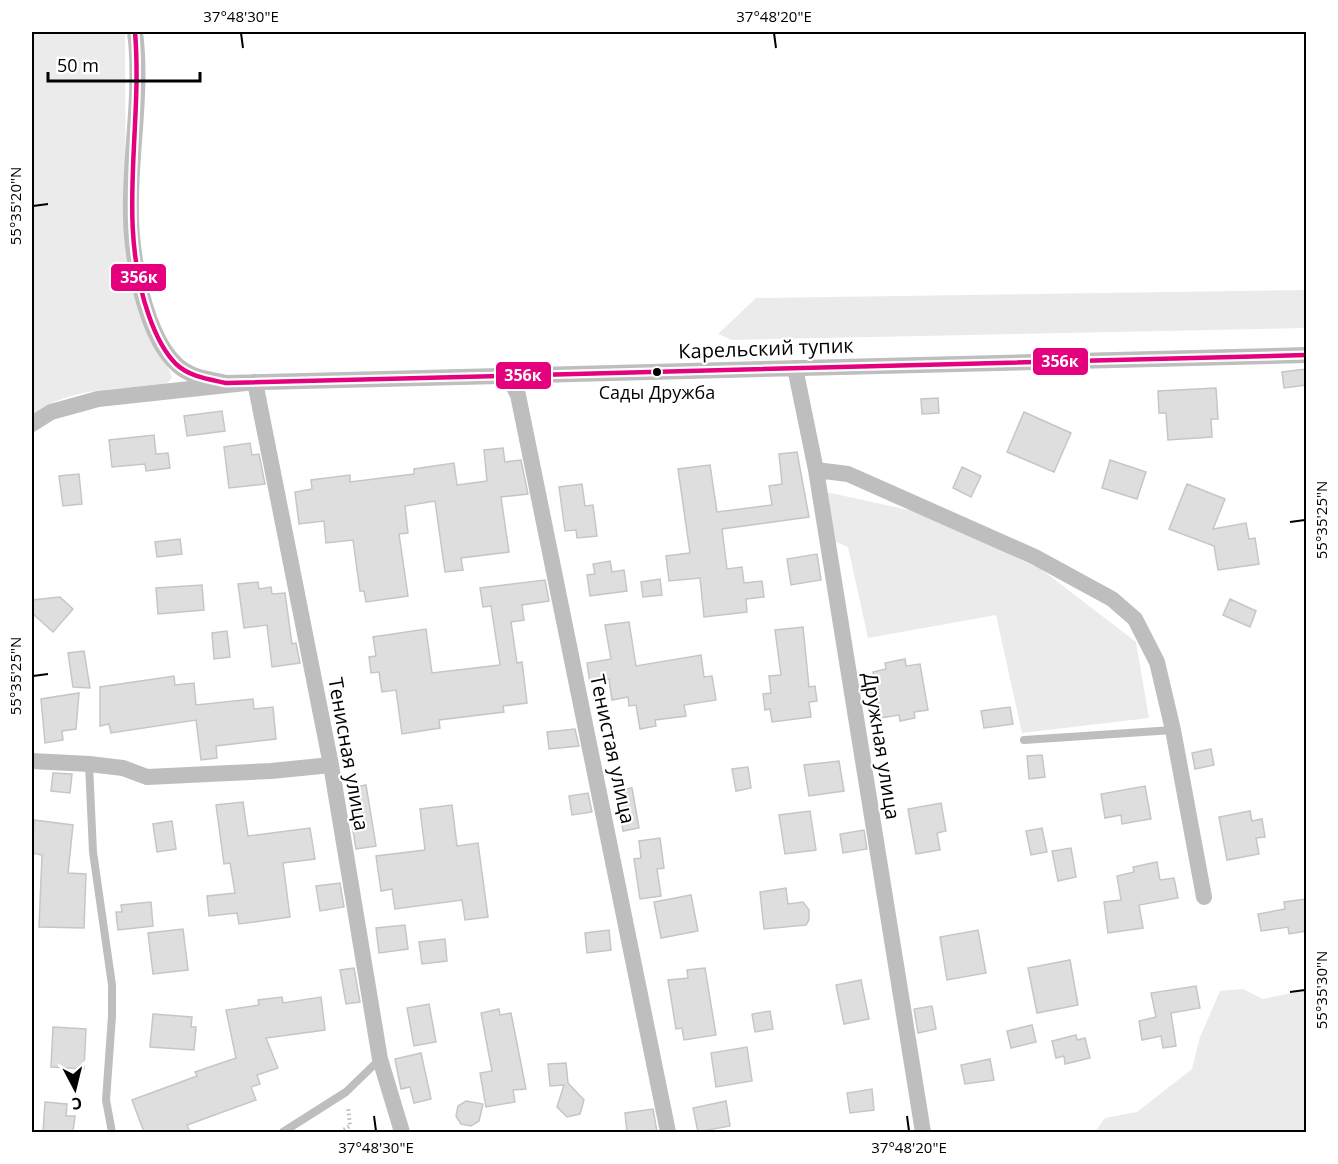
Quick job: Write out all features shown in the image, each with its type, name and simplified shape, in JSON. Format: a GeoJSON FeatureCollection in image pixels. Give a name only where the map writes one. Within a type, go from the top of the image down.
{"type":"FeatureCollection","features":[{"type":"Feature","properties":{"kind":"street","name":"Карельский тупик"},"geometry":{"type":"LineString","coordinates":[[135,32],[138,111],[131,218],[140,287],[153,328],[170,359],[190,374],[226,383],[1306,355]]}},
{"type":"Feature","properties":{"kind":"street","name":"Дружная улица"},"geometry":{"type":"LineString","coordinates":[[795,368],[816,470],[923,1132]]}},
{"type":"Feature","properties":{"kind":"street","name":"Тенистая улица"},"geometry":{"type":"LineString","coordinates":[[508,376],[518,395],[668,1132]]}},
{"type":"Feature","properties":{"kind":"street"},"geometry":{"type":"LineString","coordinates":[[32,424],[51,411],[98,399],[255,382]]}},
{"type":"Feature","properties":{"kind":"street","name":"Тенисная улица"},"geometry":{"type":"LineString","coordinates":[[255,382],[331,765],[380,1059],[402,1132]]}},
{"type":"Feature","properties":{"kind":"street"},"geometry":{"type":"LineString","coordinates":[[816,470],[848,474],[1035,557],[1112,599],[1135,620],[1157,662],[1173,730],[1204,897]]}},
{"type":"Feature","properties":{"kind":"street"},"geometry":{"type":"LineString","coordinates":[[32,761],[123,768],[147,777],[272,771],[331,765]]}},
{"type":"Feature","properties":{"kind":"lane"},"geometry":{"type":"LineString","coordinates":[[1023,740],[1173,730]]}},
{"type":"Feature","properties":{"kind":"lane"},"geometry":{"type":"LineString","coordinates":[[89,764],[93,852],[112,985],[106,1100],[112,1132]]}},
{"type":"Feature","properties":{"kind":"lane"},"geometry":{"type":"LineString","coordinates":[[283,1132],[346,1092],[380,1059]]}},
{"type":"Feature","properties":{"kind":"path"},"geometry":{"type":"LineString","coordinates":[[340,1132],[350,1126],[346,1092]]}},
{"type":"Feature","properties":{"kind":"shaded area"},"geometry":{"type":"Polygon","coordinates":[[[32,32],[125,32],[126,243],[172,378],[165,385],[79,394],[62,399],[32,415],[32,32]]]}},
{"type":"Feature","properties":{"kind":"shaded area"},"geometry":{"type":"Polygon","coordinates":[[[1306,290],[1306,328],[732,340],[718,334],[756,298],[1306,290]]]}},
{"type":"Feature","properties":{"kind":"shaded area"},"geometry":{"type":"Polygon","coordinates":[[[826,492],[913,511],[1041,569],[1136,642],[1149,718],[1022,733],[996,615],[868,638],[848,547],[833,541],[826,492]]]}},
{"type":"Feature","properties":{"kind":"shaded area"},"geometry":{"type":"Polygon","coordinates":[[[1243,989],[1263,999],[1306,990],[1306,1132],[1095,1132],[1105,1118],[1137,1112],[1192,1069],[1200,1037],[1220,991],[1243,989]]]}},
{"type":"Feature","properties":{"kind":"building"},"geometry":{"type":"Polygon","coordinates":[[[1306,369],[1306,385],[1284,388],[1282,372],[1306,369]]]}},
{"type":"Feature","properties":{"kind":"building"},"geometry":{"type":"Polygon","coordinates":[[[1216,388],[1218,419],[1211,419],[1212,437],[1168,440],[1166,413],[1159,413],[1158,391],[1216,388]]]}},
{"type":"Feature","properties":{"kind":"building"},"geometry":{"type":"Polygon","coordinates":[[[938,398],[939,413],[922,414],[921,399],[938,398]]]}},
{"type":"Feature","properties":{"kind":"building"},"geometry":{"type":"Polygon","coordinates":[[[222,411],[225,431],[187,436],[184,416],[222,411]]]}},
{"type":"Feature","properties":{"kind":"building"},"geometry":{"type":"Polygon","coordinates":[[[1024,412],[1071,433],[1054,472],[1007,452],[1024,412]]]}},
{"type":"Feature","properties":{"kind":"building"},"geometry":{"type":"Polygon","coordinates":[[[154,435],[156,454],[168,453],[170,468],[146,471],[145,464],[112,467],[109,440],[154,435]]]}},
{"type":"Feature","properties":{"kind":"building"},"geometry":{"type":"Polygon","coordinates":[[[250,443],[252,455],[259,454],[265,484],[229,488],[224,447],[250,443]]]}},
{"type":"Feature","properties":{"kind":"building"},"geometry":{"type":"Polygon","coordinates":[[[503,448],[505,462],[521,460],[528,494],[501,497],[509,552],[461,558],[463,570],[445,572],[435,501],[405,506],[408,533],[399,534],[408,596],[366,602],[364,591],[360,591],[353,540],[326,543],[324,521],[299,524],[295,492],[312,489],[311,480],[350,475],[350,482],[414,474],[414,469],[454,463],[457,485],[487,481],[484,450],[503,448]]]}},
{"type":"Feature","properties":{"kind":"building"},"geometry":{"type":"Polygon","coordinates":[[[797,452],[809,517],[722,529],[727,569],[742,567],[744,583],[762,581],[764,597],[746,599],[747,612],[704,617],[700,578],[669,581],[666,556],[690,553],[678,469],[710,465],[717,512],[772,505],[769,486],[782,484],[779,454],[797,452]]]}},
{"type":"Feature","properties":{"kind":"building"},"geometry":{"type":"Polygon","coordinates":[[[1110,460],[1146,472],[1137,499],[1102,488],[1110,460]]]}},
{"type":"Feature","properties":{"kind":"building"},"geometry":{"type":"Polygon","coordinates":[[[962,467],[981,476],[971,497],[953,488],[962,467]]]}},
{"type":"Feature","properties":{"kind":"building"},"geometry":{"type":"Polygon","coordinates":[[[79,474],[82,504],[63,506],[59,476],[79,474]]]}},
{"type":"Feature","properties":{"kind":"building"},"geometry":{"type":"Polygon","coordinates":[[[582,484],[585,506],[593,505],[597,536],[577,538],[576,530],[565,531],[559,487],[582,484]]]}},
{"type":"Feature","properties":{"kind":"building"},"geometry":{"type":"Polygon","coordinates":[[[1187,484],[1225,499],[1213,529],[1246,523],[1249,539],[1255,538],[1259,564],[1218,570],[1214,546],[1169,529],[1187,484]]]}},
{"type":"Feature","properties":{"kind":"building"},"geometry":{"type":"Polygon","coordinates":[[[180,539],[182,554],[157,557],[155,542],[180,539]]]}},
{"type":"Feature","properties":{"kind":"building"},"geometry":{"type":"Polygon","coordinates":[[[817,554],[821,580],[791,585],[787,559],[817,554]]]}},
{"type":"Feature","properties":{"kind":"building"},"geometry":{"type":"Polygon","coordinates":[[[610,561],[612,572],[624,570],[627,591],[590,596],[587,575],[595,574],[593,564],[610,561]]]}},
{"type":"Feature","properties":{"kind":"building"},"geometry":{"type":"Polygon","coordinates":[[[660,579],[662,595],[643,597],[641,582],[660,579]]]}},
{"type":"Feature","properties":{"kind":"building"},"geometry":{"type":"Polygon","coordinates":[[[545,580],[549,601],[522,605],[524,620],[511,622],[517,663],[522,662],[527,703],[503,706],[504,712],[439,720],[440,728],[402,734],[396,690],[382,692],[379,672],[371,673],[369,657],[376,656],[373,637],[426,629],[432,673],[500,665],[491,606],[483,607],[480,588],[545,580]]]}},
{"type":"Feature","properties":{"kind":"building"},"geometry":{"type":"Polygon","coordinates":[[[258,582],[259,589],[271,587],[272,594],[285,593],[292,644],[296,643],[300,663],[272,667],[267,625],[244,628],[238,584],[258,582]]]}},
{"type":"Feature","properties":{"kind":"building"},"geometry":{"type":"Polygon","coordinates":[[[202,585],[204,610],[158,614],[156,588],[202,585]]]}},
{"type":"Feature","properties":{"kind":"building"},"geometry":{"type":"Polygon","coordinates":[[[60,597],[73,609],[53,632],[32,613],[32,600],[60,597]]]}},
{"type":"Feature","properties":{"kind":"building"},"geometry":{"type":"Polygon","coordinates":[[[1230,599],[1256,611],[1250,627],[1223,615],[1230,599]]]}},
{"type":"Feature","properties":{"kind":"building"},"geometry":{"type":"Polygon","coordinates":[[[629,622],[636,666],[701,655],[704,677],[712,676],[716,700],[684,705],[686,716],[655,720],[656,726],[640,729],[636,705],[629,706],[628,697],[612,700],[609,679],[590,683],[587,663],[611,659],[605,625],[629,622]]]}},
{"type":"Feature","properties":{"kind":"building"},"geometry":{"type":"Polygon","coordinates":[[[803,627],[809,687],[815,686],[817,701],[809,702],[811,717],[772,722],[770,709],[765,710],[763,694],[771,693],[769,676],[781,675],[775,630],[803,627]]]}},
{"type":"Feature","properties":{"kind":"building"},"geometry":{"type":"Polygon","coordinates":[[[227,631],[230,657],[214,659],[212,633],[227,631]]]}},
{"type":"Feature","properties":{"kind":"building"},"geometry":{"type":"Polygon","coordinates":[[[84,651],[90,688],[73,687],[68,653],[84,651]]]}},
{"type":"Feature","properties":{"kind":"building"},"geometry":{"type":"Polygon","coordinates":[[[905,659],[906,666],[920,664],[928,710],[914,712],[915,718],[900,721],[899,715],[881,718],[878,704],[873,705],[870,688],[876,687],[873,672],[886,669],[885,663],[905,659]]]}},
{"type":"Feature","properties":{"kind":"building"},"geometry":{"type":"Polygon","coordinates":[[[174,676],[175,685],[194,683],[196,705],[253,699],[254,709],[273,707],[276,739],[216,746],[217,758],[201,760],[196,720],[111,733],[109,724],[100,726],[100,687],[174,676]]]}},
{"type":"Feature","properties":{"kind":"building"},"geometry":{"type":"Polygon","coordinates":[[[79,693],[76,729],[62,731],[63,740],[45,743],[41,699],[79,693]]]}},
{"type":"Feature","properties":{"kind":"building"},"geometry":{"type":"Polygon","coordinates":[[[1010,707],[1013,724],[984,728],[981,711],[1010,707]]]}},
{"type":"Feature","properties":{"kind":"building"},"geometry":{"type":"Polygon","coordinates":[[[575,729],[579,746],[549,749],[547,732],[575,729]]]}},
{"type":"Feature","properties":{"kind":"building"},"geometry":{"type":"Polygon","coordinates":[[[1211,749],[1214,765],[1195,769],[1192,753],[1211,749]]]}},
{"type":"Feature","properties":{"kind":"building"},"geometry":{"type":"Polygon","coordinates":[[[1042,755],[1045,777],[1029,779],[1027,756],[1042,755]]]}},
{"type":"Feature","properties":{"kind":"building"},"geometry":{"type":"Polygon","coordinates":[[[839,761],[844,791],[809,796],[804,765],[839,761]]]}},
{"type":"Feature","properties":{"kind":"building"},"geometry":{"type":"Polygon","coordinates":[[[748,767],[751,788],[736,791],[732,769],[748,767]]]}},
{"type":"Feature","properties":{"kind":"building"},"geometry":{"type":"Polygon","coordinates":[[[53,773],[72,774],[70,793],[51,791],[53,773]]]}},
{"type":"Feature","properties":{"kind":"building"},"geometry":{"type":"Polygon","coordinates":[[[366,785],[376,846],[356,849],[352,825],[357,825],[351,788],[366,785]]]}},
{"type":"Feature","properties":{"kind":"building"},"geometry":{"type":"Polygon","coordinates":[[[1145,786],[1151,819],[1122,824],[1121,815],[1105,818],[1101,794],[1145,786]]]}},
{"type":"Feature","properties":{"kind":"building"},"geometry":{"type":"Polygon","coordinates":[[[632,788],[639,828],[623,831],[617,791],[632,788]]]}},
{"type":"Feature","properties":{"kind":"building"},"geometry":{"type":"Polygon","coordinates":[[[588,793],[592,812],[572,815],[569,796],[588,793]]]}},
{"type":"Feature","properties":{"kind":"building"},"geometry":{"type":"Polygon","coordinates":[[[243,802],[248,836],[310,828],[315,859],[283,863],[290,917],[239,924],[237,913],[209,916],[207,896],[235,893],[230,863],[224,864],[216,805],[243,802]]]}},
{"type":"Feature","properties":{"kind":"building"},"geometry":{"type":"Polygon","coordinates":[[[941,803],[946,831],[937,833],[940,850],[916,854],[908,809],[941,803]]]}},
{"type":"Feature","properties":{"kind":"building"},"geometry":{"type":"Polygon","coordinates":[[[452,805],[457,846],[478,843],[488,917],[465,920],[462,900],[395,909],[392,889],[381,891],[376,856],[425,850],[420,809],[452,805]]]}},
{"type":"Feature","properties":{"kind":"building"},"geometry":{"type":"Polygon","coordinates":[[[810,811],[816,850],[785,854],[779,815],[810,811]]]}},
{"type":"Feature","properties":{"kind":"building"},"geometry":{"type":"Polygon","coordinates":[[[1250,811],[1252,821],[1262,819],[1265,837],[1256,838],[1259,854],[1227,860],[1219,817],[1250,811]]]}},
{"type":"Feature","properties":{"kind":"building"},"geometry":{"type":"Polygon","coordinates":[[[34,820],[73,825],[68,873],[86,874],[84,928],[39,927],[42,855],[32,853],[34,820]]]}},
{"type":"Feature","properties":{"kind":"building"},"geometry":{"type":"Polygon","coordinates":[[[172,821],[176,849],[157,852],[153,824],[172,821]]]}},
{"type":"Feature","properties":{"kind":"building"},"geometry":{"type":"Polygon","coordinates":[[[1042,828],[1047,852],[1031,855],[1026,831],[1042,828]]]}},
{"type":"Feature","properties":{"kind":"building"},"geometry":{"type":"Polygon","coordinates":[[[864,830],[867,849],[843,853],[840,834],[864,830]]]}},
{"type":"Feature","properties":{"kind":"building"},"geometry":{"type":"Polygon","coordinates":[[[660,838],[664,868],[657,869],[661,896],[640,899],[634,859],[641,858],[639,841],[660,838]]]}},
{"type":"Feature","properties":{"kind":"building"},"geometry":{"type":"Polygon","coordinates":[[[1071,848],[1076,877],[1058,881],[1052,851],[1071,848]]]}},
{"type":"Feature","properties":{"kind":"building"},"geometry":{"type":"Polygon","coordinates":[[[1157,862],[1160,880],[1174,878],[1178,898],[1139,905],[1143,928],[1108,933],[1104,902],[1121,900],[1117,876],[1134,872],[1133,867],[1157,862]]]}},
{"type":"Feature","properties":{"kind":"building"},"geometry":{"type":"Polygon","coordinates":[[[340,883],[344,907],[320,911],[316,886],[340,883]]]}},
{"type":"Feature","properties":{"kind":"building"},"geometry":{"type":"Polygon","coordinates":[[[786,888],[788,904],[803,902],[809,910],[809,920],[806,925],[764,929],[760,892],[786,888]]]}},
{"type":"Feature","properties":{"kind":"building"},"geometry":{"type":"Polygon","coordinates":[[[691,895],[698,931],[661,938],[654,902],[691,895]]]}},
{"type":"Feature","properties":{"kind":"building"},"geometry":{"type":"Polygon","coordinates":[[[1306,899],[1306,931],[1289,934],[1288,927],[1261,931],[1258,914],[1285,909],[1284,902],[1306,899]]]}},
{"type":"Feature","properties":{"kind":"building"},"geometry":{"type":"Polygon","coordinates":[[[151,902],[153,926],[118,930],[116,912],[122,912],[121,905],[151,902]]]}},
{"type":"Feature","properties":{"kind":"building"},"geometry":{"type":"Polygon","coordinates":[[[405,925],[408,949],[379,953],[376,928],[405,925]]]}},
{"type":"Feature","properties":{"kind":"building"},"geometry":{"type":"Polygon","coordinates":[[[183,929],[188,970],[153,974],[148,933],[183,929]]]}},
{"type":"Feature","properties":{"kind":"building"},"geometry":{"type":"Polygon","coordinates":[[[609,930],[611,950],[587,953],[585,933],[609,930]]]}},
{"type":"Feature","properties":{"kind":"building"},"geometry":{"type":"Polygon","coordinates":[[[978,930],[986,973],[947,980],[940,937],[978,930]]]}},
{"type":"Feature","properties":{"kind":"building"},"geometry":{"type":"Polygon","coordinates":[[[445,939],[447,961],[422,964],[419,942],[445,939]]]}},
{"type":"Feature","properties":{"kind":"building"},"geometry":{"type":"Polygon","coordinates":[[[1070,960],[1078,1005],[1037,1013],[1028,968],[1070,960]]]}},
{"type":"Feature","properties":{"kind":"building"},"geometry":{"type":"Polygon","coordinates":[[[354,968],[360,1002],[346,1004],[340,970],[354,968]]]}},
{"type":"Feature","properties":{"kind":"building"},"geometry":{"type":"Polygon","coordinates":[[[705,968],[716,1035],[684,1040],[682,1028],[676,1029],[668,980],[688,978],[687,970],[705,968]]]}},
{"type":"Feature","properties":{"kind":"building"},"geometry":{"type":"Polygon","coordinates":[[[861,980],[869,1019],[844,1024],[836,985],[861,980]]]}},
{"type":"Feature","properties":{"kind":"building"},"geometry":{"type":"Polygon","coordinates":[[[1196,986],[1200,1008],[1171,1013],[1176,1046],[1163,1048],[1161,1036],[1142,1040],[1139,1021],[1156,1017],[1151,993],[1196,986]]]}},
{"type":"Feature","properties":{"kind":"building"},"geometry":{"type":"Polygon","coordinates":[[[282,997],[283,1003],[321,997],[325,1030],[266,1038],[278,1068],[257,1075],[260,1084],[251,1087],[256,1100],[187,1125],[190,1132],[144,1132],[132,1100],[197,1076],[195,1072],[236,1058],[226,1010],[259,1005],[258,1000],[282,997]]]}},
{"type":"Feature","properties":{"kind":"building"},"geometry":{"type":"Polygon","coordinates":[[[429,1004],[436,1042],[414,1046],[407,1008],[429,1004]]]}},
{"type":"Feature","properties":{"kind":"building"},"geometry":{"type":"Polygon","coordinates":[[[932,1006],[936,1029],[918,1033],[914,1009],[932,1006]]]}},
{"type":"Feature","properties":{"kind":"building"},"geometry":{"type":"Polygon","coordinates":[[[499,1009],[500,1015],[511,1013],[526,1089],[513,1090],[515,1102],[486,1107],[480,1073],[492,1071],[481,1013],[499,1009]]]}},
{"type":"Feature","properties":{"kind":"building"},"geometry":{"type":"Polygon","coordinates":[[[770,1011],[773,1029],[755,1032],[752,1014],[770,1011]]]}},
{"type":"Feature","properties":{"kind":"building"},"geometry":{"type":"Polygon","coordinates":[[[153,1014],[192,1017],[191,1027],[196,1027],[194,1050],[150,1047],[153,1014]]]}},
{"type":"Feature","properties":{"kind":"building"},"geometry":{"type":"Polygon","coordinates":[[[1032,1025],[1036,1042],[1011,1048],[1007,1031],[1032,1025]]]}},
{"type":"Feature","properties":{"kind":"building"},"geometry":{"type":"Polygon","coordinates":[[[53,1027],[86,1029],[84,1069],[51,1067],[53,1027]]]}},
{"type":"Feature","properties":{"kind":"building"},"geometry":{"type":"Polygon","coordinates":[[[1076,1035],[1077,1040],[1085,1038],[1090,1058],[1065,1064],[1064,1056],[1056,1058],[1052,1041],[1076,1035]]]}},
{"type":"Feature","properties":{"kind":"building"},"geometry":{"type":"Polygon","coordinates":[[[747,1047],[752,1081],[716,1087],[711,1053],[747,1047]]]}},
{"type":"Feature","properties":{"kind":"building"},"geometry":{"type":"Polygon","coordinates":[[[421,1053],[431,1099],[414,1103],[410,1087],[401,1089],[395,1059],[421,1053]]]}},
{"type":"Feature","properties":{"kind":"building"},"geometry":{"type":"Polygon","coordinates":[[[990,1059],[994,1080],[965,1084],[961,1065],[990,1059]]]}},
{"type":"Feature","properties":{"kind":"building"},"geometry":{"type":"Polygon","coordinates":[[[566,1063],[568,1083],[584,1100],[580,1114],[567,1117],[557,1107],[564,1085],[550,1086],[548,1064],[566,1063]]]}},
{"type":"Feature","properties":{"kind":"building"},"geometry":{"type":"Polygon","coordinates":[[[872,1089],[874,1110],[850,1113],[847,1093],[872,1089]]]}},
{"type":"Feature","properties":{"kind":"building"},"geometry":{"type":"Polygon","coordinates":[[[466,1101],[483,1104],[479,1121],[471,1126],[461,1124],[456,1116],[458,1106],[466,1101]]]}},
{"type":"Feature","properties":{"kind":"building"},"geometry":{"type":"Polygon","coordinates":[[[726,1101],[730,1126],[698,1132],[693,1108],[726,1101]]]}},
{"type":"Feature","properties":{"kind":"building"},"geometry":{"type":"Polygon","coordinates":[[[45,1102],[67,1104],[66,1116],[75,1116],[73,1132],[43,1132],[45,1102]]]}},
{"type":"Feature","properties":{"kind":"building"},"geometry":{"type":"Polygon","coordinates":[[[653,1109],[657,1132],[627,1132],[625,1113],[653,1109]]]}},
{"type":"Feature","properties":{"kind":"transit line","name":"356к"},"geometry":{"type":"LineString","coordinates":[[135,32],[137,68],[132,211],[139,281],[151,322],[167,353],[181,368],[206,379],[226,383],[1306,355]]}},
{"type":"Feature","properties":{"kind":"place","name":"Сады Дружба"},"geometry":{"type":"Point","coordinates":[657,372]}}]}
